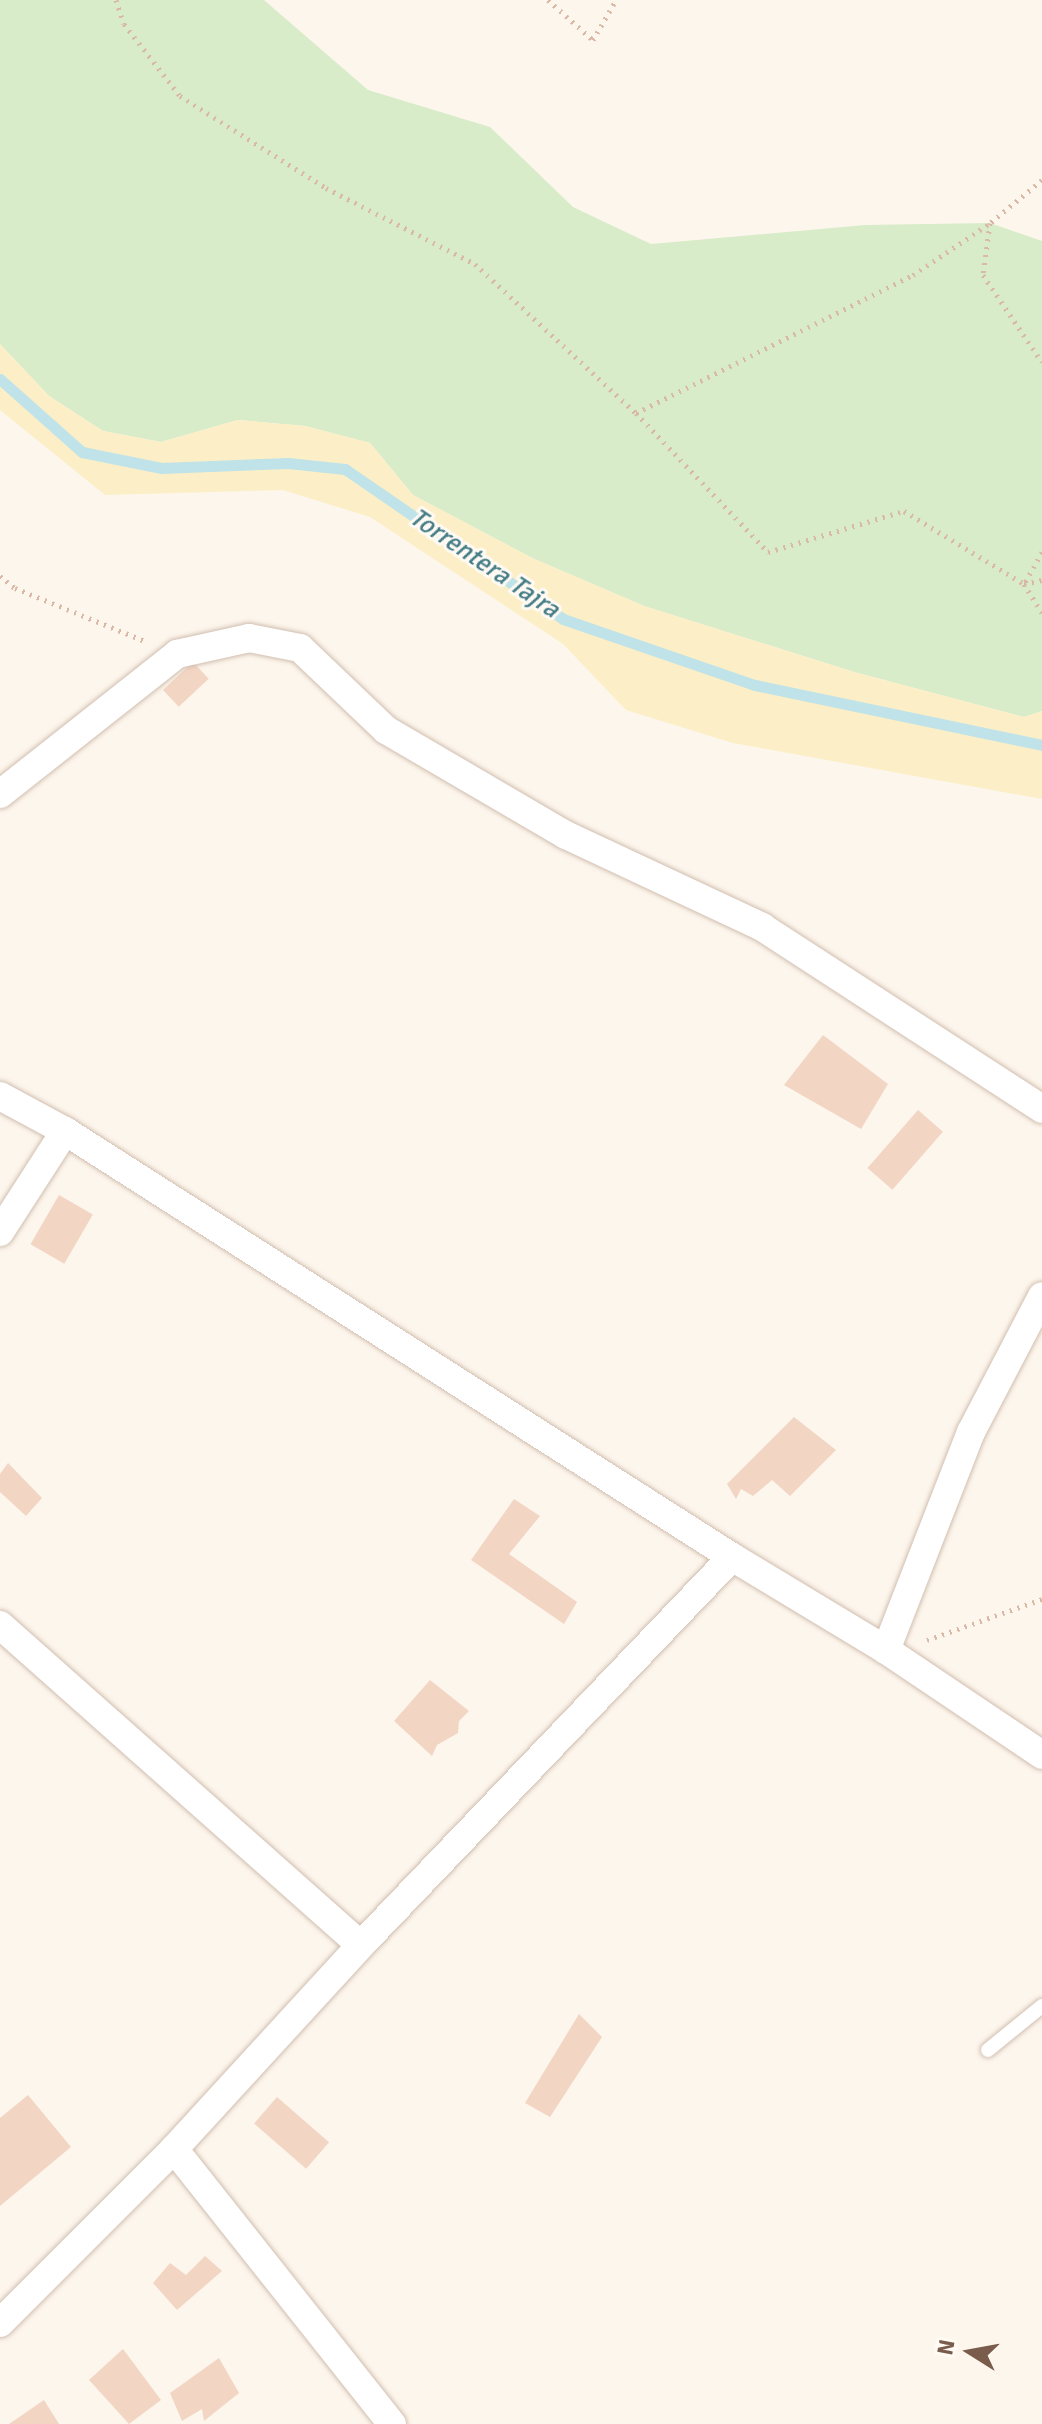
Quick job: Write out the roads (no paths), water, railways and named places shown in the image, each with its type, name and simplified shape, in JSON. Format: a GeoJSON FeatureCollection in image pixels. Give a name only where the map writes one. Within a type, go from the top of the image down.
{"type":"FeatureCollection","features":[{"type":"Feature","properties":{"kind":"street"},"geometry":{"type":"LineString","coordinates":[[0,794],[177,654],[249,638],[300,648],[386,730],[566,835],[762,927],[1042,1109]]}},
{"type":"Feature","properties":{"kind":"street"},"geometry":{"type":"LineString","coordinates":[[0,1096],[65,1131],[732,1557],[886,1650],[1042,1755]]}},
{"type":"Feature","properties":{"kind":"street"},"geometry":{"type":"LineString","coordinates":[[0,1232],[65,1131]]}},
{"type":"Feature","properties":{"kind":"street"},"geometry":{"type":"LineString","coordinates":[[886,1650],[971,1432],[1042,1296]]}},
{"type":"Feature","properties":{"kind":"street"},"geometry":{"type":"LineString","coordinates":[[0,2323],[174,2149],[361,1945],[732,1557]]}},
{"type":"Feature","properties":{"kind":"street"},"geometry":{"type":"LineString","coordinates":[[0,1625],[361,1945]]}},
{"type":"Feature","properties":{"kind":"street"},"geometry":{"type":"LineString","coordinates":[[174,2149],[392,2424]]}},
{"type":"Feature","properties":{"kind":"lane"},"geometry":{"type":"LineString","coordinates":[[988,2050],[1042,2006]]}},
{"type":"Feature","properties":{"kind":"waterway","name":"Torrentera Tajra"},"geometry":{"type":"LineString","coordinates":[[0,379],[82,452],[161,468],[288,463],[345,469],[563,619],[755,685],[1042,745]]}}]}
